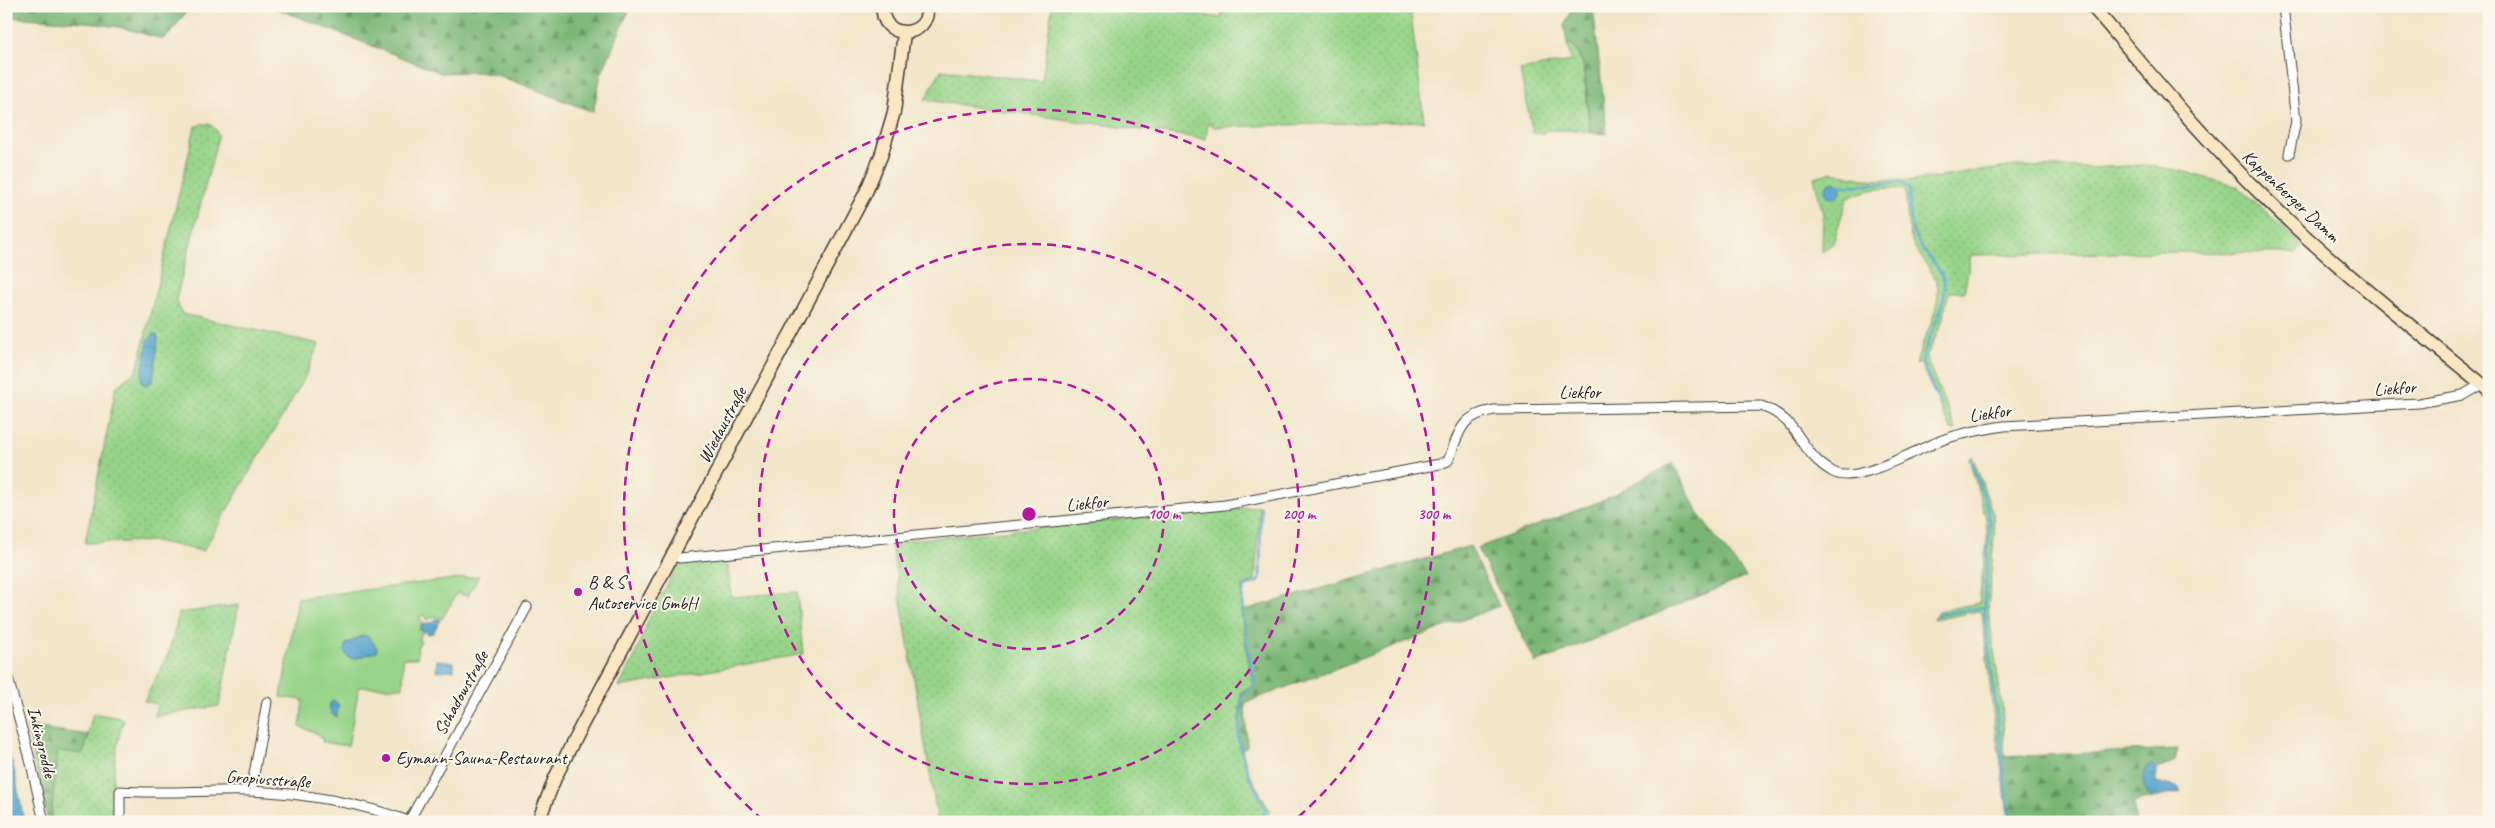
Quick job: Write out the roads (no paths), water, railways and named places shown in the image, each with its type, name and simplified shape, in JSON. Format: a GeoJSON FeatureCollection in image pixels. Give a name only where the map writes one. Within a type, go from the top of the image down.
{"type":"FeatureCollection","features":[{"type":"Feature","properties":{"kind":"main road"},"geometry":{"type":"LineString","coordinates":[[883,6],[884,19],[888,25],[893,30],[904,33],[914,31],[920,27],[927,15],[927,6]]}},
{"type":"Feature","properties":{"kind":"main road","name":"Kappenberger Damm"},"geometry":{"type":"LineString","coordinates":[[2092,6],[2251,180],[2312,241],[2485,387]]}},
{"type":"Feature","properties":{"kind":"main road","name":"Wiedaustraße"},"geometry":{"type":"LineString","coordinates":[[538,822],[559,770],[866,192],[882,156],[894,112],[904,33]]}},
{"type":"Feature","properties":{"kind":"street"},"geometry":{"type":"LineString","coordinates":[[2283,6],[2296,121],[2289,154]]}},
{"type":"Feature","properties":{"kind":"street","name":"Liekfor"},"geometry":{"type":"LineString","coordinates":[[672,556],[680,558],[1225,506],[1260,500],[1448,461],[1463,424],[1470,417],[1494,410],[1761,406],[1774,410],[1788,420],[1804,447],[1817,462],[1835,473],[1856,475],[1947,438],[2004,426],[2420,403],[2463,395],[2485,387]]}},
{"type":"Feature","properties":{"kind":"street","name":"Schadowstraße"},"geometry":{"type":"LineString","coordinates":[[410,821],[527,607]]}},
{"type":"Feature","properties":{"kind":"street","name":"Inkingrodde"},"geometry":{"type":"LineString","coordinates":[[6,671],[30,759],[44,822]]}},
{"type":"Feature","properties":{"kind":"street"},"geometry":{"type":"LineString","coordinates":[[251,792],[267,702]]}},
{"type":"Feature","properties":{"kind":"street","name":"Gropiusstraße"},"geometry":{"type":"LineString","coordinates":[[120,822],[120,791],[251,792],[322,799],[410,821]]}},
{"type":"Feature","properties":{"kind":"water"},"geometry":{"type":"Polygon","coordinates":[[[1833,182],[1841,190],[1833,198],[1825,190],[1833,182]]]}},
{"type":"Feature","properties":{"kind":"water"},"geometry":{"type":"Polygon","coordinates":[[[154,334],[157,335],[158,339],[153,381],[147,385],[143,384],[141,379],[148,340],[154,334]]]}},
{"type":"Feature","properties":{"kind":"water"},"geometry":{"type":"Polygon","coordinates":[[[436,618],[440,620],[433,633],[428,634],[420,629],[422,625],[434,621],[436,618]]]}},
{"type":"Feature","properties":{"kind":"water"},"geometry":{"type":"Polygon","coordinates":[[[363,635],[369,637],[377,648],[376,652],[354,659],[348,657],[344,651],[346,644],[363,635]]]}},
{"type":"Feature","properties":{"kind":"water"},"geometry":{"type":"Polygon","coordinates":[[[437,660],[454,662],[454,670],[436,671],[437,660]]]}},
{"type":"Feature","properties":{"kind":"water"},"geometry":{"type":"Polygon","coordinates":[[[334,700],[339,705],[336,717],[332,714],[329,704],[334,700]]]}},
{"type":"Feature","properties":{"kind":"water"},"geometry":{"type":"Polygon","coordinates":[[[6,745],[14,768],[24,822],[6,822],[6,745]]]}},
{"type":"Feature","properties":{"kind":"water"},"geometry":{"type":"Polygon","coordinates":[[[2152,765],[2156,769],[2156,783],[2178,787],[2181,789],[2180,792],[2153,798],[2149,795],[2146,792],[2144,780],[2147,766],[2152,765]]]}},
{"type":"Feature","properties":{"kind":"waterway"},"geometry":{"type":"LineString","coordinates":[[1839,186],[1901,183],[1909,188],[1912,229],[1917,241],[1944,279],[1945,287],[1942,306],[1922,361],[1940,405]]}},
{"type":"Feature","properties":{"kind":"waterway"},"geometry":{"type":"LineString","coordinates":[[1971,460],[1987,506],[1990,525],[1984,607],[2010,822]]}},
{"type":"Feature","properties":{"kind":"waterway"},"geometry":{"type":"LineString","coordinates":[[1244,822],[1263,816],[1266,809],[1249,776],[1238,738],[1242,697],[1255,683],[1244,621],[1243,597],[1244,588],[1260,580],[1261,508]]}},
{"type":"Feature","properties":{"kind":"waterway"},"geometry":{"type":"LineString","coordinates":[[1937,615],[1984,607]]}},
{"type":"Feature","properties":{"kind":"place","name":"B & S Autoservice GmbH"},"geometry":{"type":"Point","coordinates":[578,592]}},
{"type":"Feature","properties":{"kind":"place","name":"Eymann-Sauna-Restaurant"},"geometry":{"type":"Point","coordinates":[386,758]}}]}
